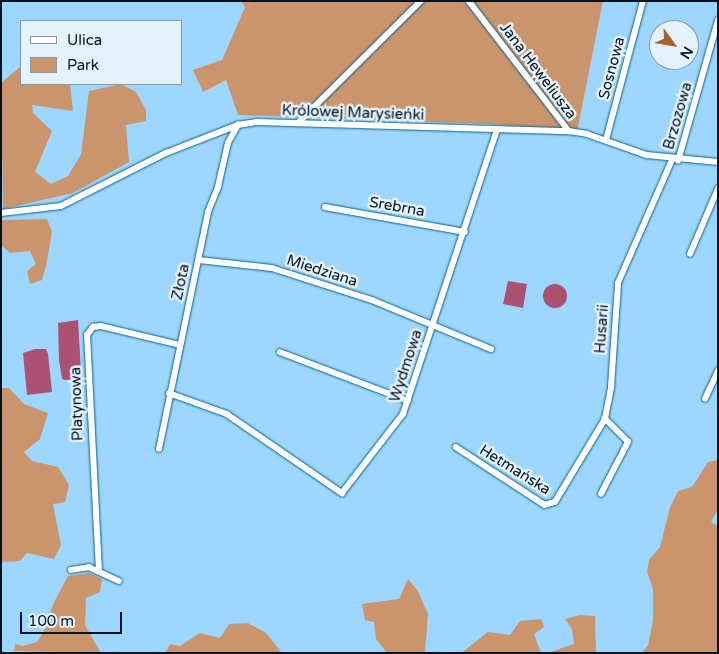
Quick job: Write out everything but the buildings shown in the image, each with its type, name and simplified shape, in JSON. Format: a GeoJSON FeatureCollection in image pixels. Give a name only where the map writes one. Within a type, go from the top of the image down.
{"type":"FeatureCollection","features":[{"type":"Feature","properties":{"kind":"street"},"geometry":{"type":"LineString","coordinates":[[298,123],[421,1]]}},
{"type":"Feature","properties":{"kind":"street","name":"Jana Heweliusza"},"geometry":{"type":"LineString","coordinates":[[469,1],[569,131]]}},
{"type":"Feature","properties":{"kind":"street","name":"Sosnowa"},"geometry":{"type":"LineString","coordinates":[[606,140],[643,1]]}},
{"type":"Feature","properties":{"kind":"street","name":"Brzozowa"},"geometry":{"type":"LineString","coordinates":[[675,160],[718,21]]}},
{"type":"Feature","properties":{"kind":"street","name":"Królowej Marysieńki"},"geometry":{"type":"LineString","coordinates":[[1,213],[24,213],[61,206],[152,160],[238,124],[298,123],[569,131],[675,160],[718,162]]}},
{"type":"Feature","properties":{"kind":"street","name":"Złota"},"geometry":{"type":"LineString","coordinates":[[159,449],[208,212],[218,186],[228,143],[238,124]]}},
{"type":"Feature","properties":{"kind":"street","name":"Wydmowa"},"geometry":{"type":"LineString","coordinates":[[170,393],[227,414],[342,493],[403,414],[465,232],[497,130]]}},
{"type":"Feature","properties":{"kind":"street","name":"Husarii"},"geometry":{"type":"LineString","coordinates":[[605,419],[611,388],[618,283],[675,160]]}},
{"type":"Feature","properties":{"kind":"street"},"geometry":{"type":"LineString","coordinates":[[690,254],[718,189]]}},
{"type":"Feature","properties":{"kind":"street","name":"Srebrna"},"geometry":{"type":"LineString","coordinates":[[325,207],[465,232]]}},
{"type":"Feature","properties":{"kind":"street","name":"Miedziana"},"geometry":{"type":"LineString","coordinates":[[199,260],[272,268],[433,324],[490,350]]}},
{"type":"Feature","properties":{"kind":"street","name":"Platynowa"},"geometry":{"type":"LineString","coordinates":[[99,572],[87,335],[93,328],[101,326],[180,345]]}},
{"type":"Feature","properties":{"kind":"street"},"geometry":{"type":"LineString","coordinates":[[280,352],[408,401]]}},
{"type":"Feature","properties":{"kind":"street"},"geometry":{"type":"LineString","coordinates":[[705,399],[718,370]]}},
{"type":"Feature","properties":{"kind":"street"},"geometry":{"type":"LineString","coordinates":[[601,494],[628,442],[605,419]]}},
{"type":"Feature","properties":{"kind":"street","name":"Hetmańska"},"geometry":{"type":"LineString","coordinates":[[456,447],[487,470],[550,505],[605,419]]}},
{"type":"Feature","properties":{"kind":"street"},"geometry":{"type":"LineString","coordinates":[[71,570],[89,567],[119,581]]}},
{"type":"Feature","properties":{"kind":"green space"},"geometry":{"type":"Polygon","coordinates":[[[241,1],[603,1],[577,132],[490,124],[238,115],[226,80],[203,92],[193,70],[222,60],[245,7],[241,1]]]}},
{"type":"Feature","properties":{"kind":"green space"},"geometry":{"type":"Polygon","coordinates":[[[20,67],[20,85],[70,85],[73,111],[32,105],[33,113],[52,131],[35,172],[51,184],[68,176],[81,154],[89,91],[123,85],[136,92],[146,110],[146,121],[126,125],[129,162],[73,193],[3,209],[1,83],[20,67]]]}},
{"type":"Feature","properties":{"kind":"green space"},"geometry":{"type":"Polygon","coordinates":[[[47,219],[52,232],[46,266],[42,280],[30,284],[27,271],[36,264],[30,251],[10,253],[1,245],[1,220],[47,219]]]}},
{"type":"Feature","properties":{"kind":"green space"},"geometry":{"type":"Polygon","coordinates":[[[1,388],[9,388],[24,404],[48,413],[40,439],[24,452],[32,461],[58,467],[69,485],[65,502],[53,504],[61,545],[54,559],[27,553],[20,561],[1,562],[1,388]]]}},
{"type":"Feature","properties":{"kind":"green space"},"geometry":{"type":"Polygon","coordinates":[[[718,460],[718,509],[711,522],[718,526],[718,653],[642,653],[648,645],[653,620],[653,590],[647,571],[649,560],[660,547],[670,507],[678,491],[692,487],[708,462],[718,460]]]}},
{"type":"Feature","properties":{"kind":"green space"},"geometry":{"type":"Polygon","coordinates":[[[89,573],[102,579],[100,592],[86,598],[85,625],[101,653],[14,651],[15,644],[23,646],[37,642],[47,626],[53,604],[68,576],[89,573]]]}},
{"type":"Feature","properties":{"kind":"green space"},"geometry":{"type":"Polygon","coordinates":[[[408,579],[418,591],[428,614],[425,653],[387,653],[376,639],[374,622],[365,620],[362,604],[399,599],[408,579]]]}},
{"type":"Feature","properties":{"kind":"green space"},"geometry":{"type":"Polygon","coordinates":[[[580,615],[595,616],[596,653],[547,653],[574,644],[572,629],[565,619],[580,615]]]}},
{"type":"Feature","properties":{"kind":"green space"},"geometry":{"type":"Polygon","coordinates":[[[541,619],[544,627],[534,634],[541,653],[461,653],[488,632],[510,635],[520,621],[541,619]]]}},
{"type":"Feature","properties":{"kind":"green space"},"geometry":{"type":"Polygon","coordinates":[[[248,623],[266,633],[282,653],[165,653],[170,644],[180,646],[200,633],[220,638],[229,624],[248,623]]]}},
{"type":"Feature","properties":{"kind":"shaded area"},"geometry":{"type":"Polygon","coordinates":[[[508,281],[527,284],[523,308],[503,304],[508,281]]]}},
{"type":"Feature","properties":{"kind":"shaded area"},"geometry":{"type":"Polygon","coordinates":[[[555,284],[560,285],[566,291],[566,301],[560,307],[555,308],[550,307],[544,301],[543,296],[544,291],[550,285],[555,284]]]}},
{"type":"Feature","properties":{"kind":"shaded area"},"geometry":{"type":"Polygon","coordinates":[[[78,320],[81,372],[77,379],[65,380],[62,379],[59,360],[58,323],[78,320]]]}},
{"type":"Feature","properties":{"kind":"shaded area"},"geometry":{"type":"Polygon","coordinates":[[[35,349],[46,349],[48,354],[52,392],[27,395],[23,353],[35,349]]]}}]}
